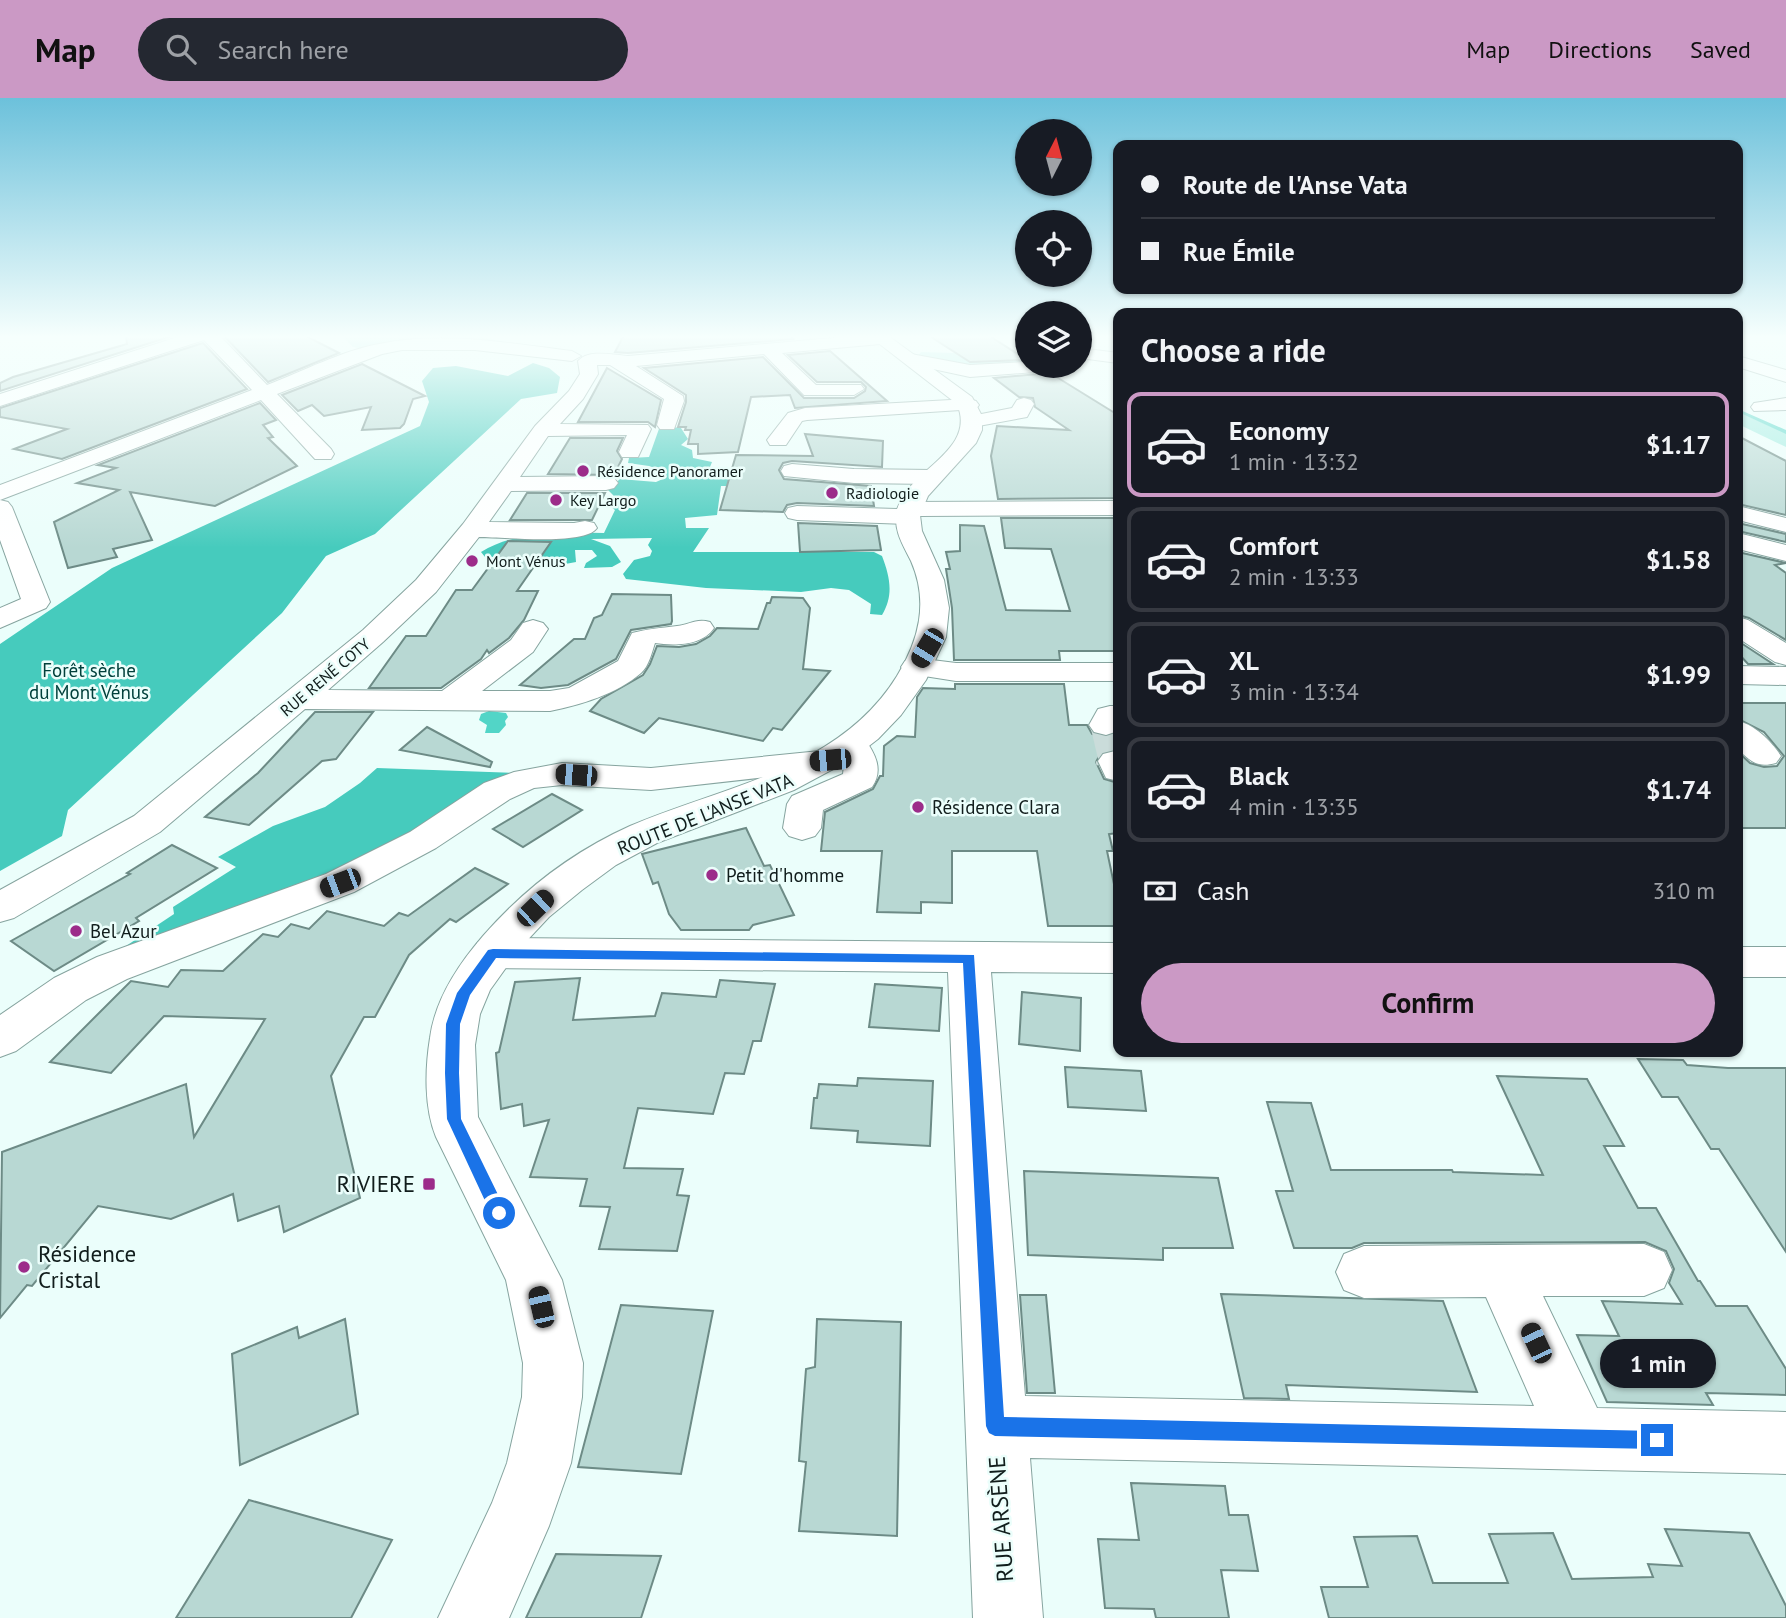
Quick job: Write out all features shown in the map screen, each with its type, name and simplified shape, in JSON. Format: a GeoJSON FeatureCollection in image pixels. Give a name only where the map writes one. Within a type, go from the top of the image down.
{"type":"FeatureCollection","features":[{"type":"Feature","properties":{"kind":"street"},"geometry":{"type":"LineString","coordinates":[[0,493],[226,406]]}},
{"type":"Feature","properties":{"kind":"street"},"geometry":{"type":"LineString","coordinates":[[279,406],[323,454]]}},
{"type":"Feature","properties":{"kind":"street","name":"RUE RENÉ COTY"},"geometry":{"type":"LineString","coordinates":[[0,908],[147,824],[373,636],[426,586],[506,484],[542,430],[565,406]]}},
{"type":"Feature","properties":{"kind":"street"},"geometry":{"type":"LineString","coordinates":[[667,425],[673,406]]}},
{"type":"Feature","properties":{"kind":"street"},"geometry":{"type":"LineString","coordinates":[[908,513],[914,499],[932,477],[966,444],[972,432],[971,413],[963,406]]}},
{"type":"Feature","properties":{"kind":"street"},"geometry":{"type":"LineString","coordinates":[[778,440],[795,417],[805,414],[971,413],[1012,416],[1020,413],[1023,406]]}},
{"type":"Feature","properties":{"kind":"street"},"geometry":{"type":"LineString","coordinates":[[1761,407],[1770,406]]}},
{"type":"Feature","properties":{"kind":"street"},"geometry":{"type":"LineString","coordinates":[[542,430],[641,429],[630,453]]}},
{"type":"Feature","properties":{"kind":"street"},"geometry":{"type":"LineString","coordinates":[[792,471],[932,477]]}},
{"type":"Feature","properties":{"kind":"street"},"geometry":{"type":"LineString","coordinates":[[506,484],[607,483]]}},
{"type":"Feature","properties":{"kind":"street"},"geometry":{"type":"LineString","coordinates":[[0,507],[36,602],[0,619]]}},
{"type":"Feature","properties":{"kind":"street"},"geometry":{"type":"LineString","coordinates":[[797,513],[1113,508]]}},
{"type":"Feature","properties":{"kind":"street","name":"ROUTE DE L'ANSE VATA"},"geometry":{"type":"LineString","coordinates":[[473,1618],[518,1524],[549,1427],[553,1360],[535,1281],[454,1119],[453,1024],[464,993],[493,953],[550,894],[622,845],[670,824],[781,785],[841,752],[886,713],[916,667],[933,630],[934,612],[929,574],[911,536],[908,513]]}},
{"type":"Feature","properties":{"kind":"street"},"geometry":{"type":"LineString","coordinates":[[1743,514],[1786,525]]}},
{"type":"Feature","properties":{"kind":"street"},"geometry":{"type":"LineString","coordinates":[[472,529],[578,531],[585,528]]}},
{"type":"Feature","properties":{"kind":"street"},"geometry":{"type":"LineString","coordinates":[[1743,542],[1786,553]]}},
{"type":"Feature","properties":{"kind":"street"},"geometry":{"type":"LineString","coordinates":[[299,699],[550,701],[579,695],[631,666],[650,637],[685,635],[700,628]]}},
{"type":"Feature","properties":{"kind":"street"},"geometry":{"type":"LineString","coordinates":[[448,701],[522,646],[533,629]]}},
{"type":"Feature","properties":{"kind":"street"},"geometry":{"type":"LineString","coordinates":[[1743,629],[1786,656]]}},
{"type":"Feature","properties":{"kind":"street"},"geometry":{"type":"LineString","coordinates":[[916,667],[956,672],[1113,672]]}},
{"type":"Feature","properties":{"kind":"street"},"geometry":{"type":"LineString","coordinates":[[1743,675],[1786,676]]}},
{"type":"Feature","properties":{"kind":"street"},"geometry":{"type":"LineString","coordinates":[[1743,736],[1764,756]]}},
{"type":"Feature","properties":{"kind":"street"},"geometry":{"type":"LineString","coordinates":[[31,1028],[70,989],[112,968],[340,883],[423,840],[497,791],[526,779],[562,774],[650,779],[841,752],[862,768],[860,780],[805,804],[802,828]]}},
{"type":"Feature","properties":{"kind":"street"},"geometry":{"type":"LineString","coordinates":[[493,953],[1113,958]]}},
{"type":"Feature","properties":{"kind":"street","name":"RUE ARSÈNE"},"geometry":{"type":"LineString","coordinates":[[969,958],[1008,1618]]}},
{"type":"Feature","properties":{"kind":"street"},"geometry":{"type":"LineString","coordinates":[[1743,962],[1786,962]]}},
{"type":"Feature","properties":{"kind":"street"},"geometry":{"type":"LineString","coordinates":[[1364,1272],[1644,1270]]}},
{"type":"Feature","properties":{"kind":"street"},"geometry":{"type":"LineString","coordinates":[[1503,1272],[1579,1438]]}},
{"type":"Feature","properties":{"kind":"street"},"geometry":{"type":"LineString","coordinates":[[995,1426],[1786,1443]]}},
{"type":"Feature","properties":{"kind":"green space","name":"Forêt sèche du Mont Vénus"},"geometry":{"type":"Polygon","coordinates":[[[428,406],[514,406],[375,534],[326,556],[282,613],[68,810],[62,836],[0,871],[0,644],[112,568],[420,426],[428,406]]]}},
{"type":"Feature","properties":{"kind":"green space"},"geometry":{"type":"Polygon","coordinates":[[[1743,414],[1786,433],[1786,447],[1743,426],[1743,414]]]}},
{"type":"Feature","properties":{"kind":"green space"},"geometry":{"type":"Polygon","coordinates":[[[660,426],[681,428],[688,439],[681,445],[692,450],[693,458],[712,462],[706,477],[748,480],[740,486],[721,486],[717,515],[685,518],[686,528],[709,528],[693,552],[874,552],[882,556],[889,579],[888,600],[882,615],[870,614],[871,604],[849,590],[831,588],[801,592],[706,588],[626,579],[623,574],[634,560],[650,556],[652,551],[648,545],[652,538],[591,539],[610,546],[621,562],[612,567],[584,568],[586,563],[597,556],[592,550],[575,550],[576,562],[544,568],[532,557],[485,557],[481,552],[525,536],[604,533],[615,510],[611,507],[616,498],[608,490],[620,479],[656,482],[665,478],[666,472],[628,463],[629,458],[649,457],[660,426]]]}},
{"type":"Feature","properties":{"kind":"green space"},"geometry":{"type":"Polygon","coordinates":[[[377,768],[515,773],[390,849],[96,966],[174,914],[173,907],[236,867],[218,857],[273,826],[325,807],[377,768]]]}},
{"type":"Feature","properties":{"kind":"shaded area"},"geometry":{"type":"Polygon","coordinates":[[[489,711],[506,713],[508,717],[506,725],[499,733],[485,733],[487,725],[479,720],[481,714],[489,711]]]}},
{"type":"Feature","properties":{"kind":"building"},"geometry":{"type":"Polygon","coordinates":[[[202,406],[62,459],[14,449],[67,429],[0,417],[0,408],[202,406]]]}},
{"type":"Feature","properties":{"kind":"building"},"geometry":{"type":"Polygon","coordinates":[[[252,406],[263,406],[276,420],[263,425],[273,437],[268,438],[297,466],[215,506],[130,492],[152,540],[113,549],[117,557],[68,568],[54,522],[119,490],[77,483],[116,468],[98,465],[252,406]]]}},
{"type":"Feature","properties":{"kind":"building"},"geometry":{"type":"Polygon","coordinates":[[[293,406],[310,406],[298,411],[293,406]]]}},
{"type":"Feature","properties":{"kind":"building"},"geometry":{"type":"Polygon","coordinates":[[[313,406],[411,406],[400,428],[362,430],[371,407],[324,416],[313,406]]]}},
{"type":"Feature","properties":{"kind":"building"},"geometry":{"type":"Polygon","coordinates":[[[587,406],[660,406],[655,427],[648,422],[578,422],[587,406]]]}},
{"type":"Feature","properties":{"kind":"building"},"geometry":{"type":"Polygon","coordinates":[[[685,406],[749,406],[738,452],[698,454],[698,444],[688,444],[691,430],[678,427],[685,406]]]}},
{"type":"Feature","properties":{"kind":"building"},"geometry":{"type":"Polygon","coordinates":[[[1035,406],[1103,406],[1113,412],[1113,498],[998,499],[991,456],[997,426],[1069,430],[1035,406]]]}},
{"type":"Feature","properties":{"kind":"building"},"geometry":{"type":"Polygon","coordinates":[[[805,434],[883,441],[882,467],[792,461],[783,463],[779,470],[784,479],[871,486],[874,506],[797,503],[787,505],[783,512],[720,510],[736,455],[813,456],[805,434]]]}},
{"type":"Feature","properties":{"kind":"building"},"geometry":{"type":"Polygon","coordinates":[[[570,438],[623,438],[617,451],[622,459],[614,475],[548,474],[570,438]]]}},
{"type":"Feature","properties":{"kind":"building"},"geometry":{"type":"Polygon","coordinates":[[[1743,439],[1786,461],[1786,515],[1743,505],[1743,439]]]}},
{"type":"Feature","properties":{"kind":"building","name":"Key Largo"},"geometry":{"type":"Polygon","coordinates":[[[527,493],[605,493],[592,520],[510,520],[527,493]]]}},
{"type":"Feature","properties":{"kind":"building"},"geometry":{"type":"Polygon","coordinates":[[[1001,518],[1113,518],[1113,651],[1059,651],[1060,660],[954,660],[952,608],[946,569],[950,569],[946,552],[960,551],[960,525],[984,526],[1006,610],[1070,611],[1051,549],[1005,548],[1001,518]]]}},
{"type":"Feature","properties":{"kind":"building"},"geometry":{"type":"Polygon","coordinates":[[[798,523],[877,526],[881,550],[800,552],[798,523]]]}},
{"type":"Feature","properties":{"kind":"building"},"geometry":{"type":"Polygon","coordinates":[[[1743,524],[1786,534],[1786,542],[1743,532],[1743,524]]]}},
{"type":"Feature","properties":{"kind":"building"},"geometry":{"type":"Polygon","coordinates":[[[508,541],[551,542],[517,591],[538,591],[524,620],[509,638],[489,653],[487,650],[481,659],[441,688],[369,688],[406,636],[426,636],[456,590],[472,590],[508,541]]]}},
{"type":"Feature","properties":{"kind":"building"},"geometry":{"type":"Polygon","coordinates":[[[1743,553],[1786,563],[1775,565],[1786,573],[1786,640],[1743,616],[1743,553]]]}},
{"type":"Feature","properties":{"kind":"building"},"geometry":{"type":"Polygon","coordinates":[[[612,594],[671,595],[671,624],[631,630],[616,659],[568,685],[541,688],[520,685],[574,639],[585,639],[594,618],[602,615],[612,594]]]}},
{"type":"Feature","properties":{"kind":"building"},"geometry":{"type":"Polygon","coordinates":[[[772,597],[803,598],[810,608],[803,669],[830,671],[782,730],[773,728],[763,741],[659,718],[644,733],[590,711],[601,699],[643,675],[657,646],[679,647],[696,644],[710,636],[717,628],[758,629],[767,603],[770,603],[772,597]]]}},
{"type":"Feature","properties":{"kind":"building"},"geometry":{"type":"Polygon","coordinates":[[[1743,644],[1773,664],[1748,664],[1743,658],[1743,644]]]}},
{"type":"Feature","properties":{"kind":"building"},"geometry":{"type":"Polygon","coordinates":[[[955,684],[1064,684],[1069,725],[1087,725],[1092,734],[1105,738],[1113,736],[1113,749],[1102,751],[1096,762],[1104,779],[1113,782],[1113,834],[1109,834],[1113,851],[1107,851],[1113,879],[1113,926],[1048,926],[1037,851],[952,851],[952,903],[921,902],[921,913],[877,912],[882,851],[821,851],[825,812],[873,789],[880,776],[883,776],[884,746],[897,736],[915,737],[917,697],[923,688],[955,689],[955,684]]]}},
{"type":"Feature","properties":{"kind":"building"},"geometry":{"type":"Polygon","coordinates":[[[1743,703],[1786,703],[1786,828],[1743,828],[1743,757],[1750,763],[1764,767],[1777,766],[1784,756],[1764,732],[1743,722],[1743,703]]]}},
{"type":"Feature","properties":{"kind":"building"},"geometry":{"type":"Polygon","coordinates":[[[315,712],[373,712],[336,759],[322,761],[249,825],[205,817],[258,773],[315,712]]]}},
{"type":"Feature","properties":{"kind":"building"},"geometry":{"type":"Polygon","coordinates":[[[427,727],[492,762],[490,767],[400,750],[427,727]]]}},
{"type":"Feature","properties":{"kind":"building"},"geometry":{"type":"Polygon","coordinates":[[[552,794],[582,810],[523,847],[493,829],[552,794]]]}},
{"type":"Feature","properties":{"kind":"building","name":"Petit d'homme"},"geometry":{"type":"Polygon","coordinates":[[[746,828],[764,866],[770,865],[794,915],[753,925],[749,930],[681,930],[669,914],[658,882],[653,884],[642,854],[746,828]]]}},
{"type":"Feature","properties":{"kind":"building"},"geometry":{"type":"Polygon","coordinates":[[[172,845],[217,868],[136,918],[139,921],[54,971],[11,941],[130,874],[127,873],[172,845]]]}},
{"type":"Feature","properties":{"kind":"building"},"geometry":{"type":"Polygon","coordinates":[[[475,868],[508,884],[456,922],[450,919],[409,955],[375,1017],[364,1017],[331,1076],[360,1198],[284,1232],[279,1206],[238,1221],[233,1194],[171,1219],[98,1206],[32,1286],[27,1285],[0,1318],[2,1152],[186,1084],[194,1137],[265,1019],[164,1016],[111,1073],[50,1062],[131,981],[168,987],[181,970],[223,971],[263,934],[278,937],[291,924],[309,929],[327,911],[384,926],[399,913],[408,916],[475,868]]]}},
{"type":"Feature","properties":{"kind":"building"},"geometry":{"type":"Polygon","coordinates":[[[580,978],[573,1020],[655,1016],[662,993],[716,997],[720,980],[775,984],[761,1041],[753,1041],[744,1074],[725,1073],[713,1114],[638,1108],[624,1168],[683,1169],[677,1195],[689,1196],[677,1251],[599,1249],[610,1207],[580,1206],[587,1179],[530,1177],[549,1120],[524,1126],[522,1104],[501,1109],[496,1053],[499,1052],[515,982],[580,978]]]}},
{"type":"Feature","properties":{"kind":"building"},"geometry":{"type":"Polygon","coordinates":[[[875,984],[942,988],[939,1031],[869,1027],[875,984]]]}},
{"type":"Feature","properties":{"kind":"building"},"geometry":{"type":"Polygon","coordinates":[[[1022,992],[1081,998],[1080,1051],[1019,1044],[1022,992]]]}},
{"type":"Feature","properties":{"kind":"building"},"geometry":{"type":"Polygon","coordinates":[[[1638,1059],[1683,1060],[1687,1065],[1728,1068],[1786,1068],[1786,1252],[1719,1149],[1711,1149],[1678,1097],[1662,1097],[1638,1059]]]}},
{"type":"Feature","properties":{"kind":"building"},"geometry":{"type":"Polygon","coordinates":[[[1065,1067],[1141,1071],[1146,1111],[1068,1107],[1065,1067]]]}},
{"type":"Feature","properties":{"kind":"building"},"geometry":{"type":"Polygon","coordinates":[[[1497,1076],[1587,1079],[1624,1146],[1604,1146],[1638,1208],[1656,1208],[1698,1281],[1716,1306],[1747,1306],[1786,1369],[1786,1395],[1706,1393],[1713,1405],[1607,1402],[1577,1335],[1619,1336],[1602,1301],[1682,1304],[1669,1283],[1674,1269],[1666,1251],[1645,1242],[1364,1243],[1352,1248],[1294,1248],[1276,1191],[1293,1191],[1267,1102],[1311,1103],[1331,1170],[1452,1170],[1543,1175],[1497,1076]]]}},
{"type":"Feature","properties":{"kind":"building"},"geometry":{"type":"Polygon","coordinates":[[[858,1078],[933,1081],[930,1146],[857,1142],[858,1131],[811,1128],[814,1098],[817,1098],[819,1084],[857,1086],[858,1078]]]}},
{"type":"Feature","properties":{"kind":"building"},"geometry":{"type":"Polygon","coordinates":[[[1024,1171],[1218,1178],[1233,1248],[1163,1248],[1163,1260],[1028,1255],[1024,1171]]]}},
{"type":"Feature","properties":{"kind":"building"},"geometry":{"type":"Polygon","coordinates":[[[1221,1294],[1443,1301],[1477,1392],[1286,1385],[1289,1399],[1244,1398],[1221,1294]]]}},
{"type":"Feature","properties":{"kind":"building"},"geometry":{"type":"Polygon","coordinates":[[[1020,1295],[1046,1295],[1055,1393],[1027,1393],[1020,1295]]]}},
{"type":"Feature","properties":{"kind":"building"},"geometry":{"type":"Polygon","coordinates":[[[621,1305],[713,1311],[681,1474],[578,1467],[621,1305]]]}},
{"type":"Feature","properties":{"kind":"building"},"geometry":{"type":"Polygon","coordinates":[[[345,1319],[358,1414],[240,1465],[232,1354],[297,1327],[299,1338],[345,1319]]]}},
{"type":"Feature","properties":{"kind":"building"},"geometry":{"type":"Polygon","coordinates":[[[817,1319],[901,1322],[897,1536],[799,1531],[806,1462],[799,1461],[806,1369],[815,1367],[817,1319]]]}},
{"type":"Feature","properties":{"kind":"building"},"geometry":{"type":"Polygon","coordinates":[[[1131,1483],[1225,1486],[1229,1515],[1248,1515],[1258,1571],[1221,1570],[1229,1618],[1156,1618],[1154,1609],[1105,1608],[1098,1539],[1139,1540],[1131,1483]]]}},
{"type":"Feature","properties":{"kind":"building"},"geometry":{"type":"Polygon","coordinates":[[[249,1500],[392,1540],[351,1618],[176,1618],[249,1500]]]}},
{"type":"Feature","properties":{"kind":"building"},"geometry":{"type":"Polygon","coordinates":[[[1665,1529],[1749,1533],[1786,1606],[1786,1618],[1329,1618],[1321,1587],[1368,1587],[1354,1537],[1417,1536],[1433,1583],[1508,1583],[1489,1534],[1553,1533],[1572,1579],[1653,1577],[1648,1564],[1682,1566],[1665,1529]]]}},
{"type":"Feature","properties":{"kind":"building"},"geometry":{"type":"Polygon","coordinates":[[[556,1554],[661,1556],[641,1618],[526,1618],[556,1554]]]}},
{"type":"Feature","properties":{"kind":"waterway"},"geometry":{"type":"LineString","coordinates":[[1743,412],[1786,432]]}},
{"type":"Feature","properties":{"kind":"tunnel"},"geometry":{"type":"LineString","coordinates":[[1106,725],[1113,755]]}},
{"type":"Feature","properties":{"kind":"place","name":"Résidence Panoramer"},"geometry":{"type":"Point","coordinates":[583,471]}},
{"type":"Feature","properties":{"kind":"place","name":"Radiologie"},"geometry":{"type":"Point","coordinates":[832,493]}},
{"type":"Feature","properties":{"kind":"place","name":"Key Largo"},"geometry":{"type":"Point","coordinates":[556,500]}},
{"type":"Feature","properties":{"kind":"place","name":"Mont Vénus"},"geometry":{"type":"Point","coordinates":[472,561]}},
{"type":"Feature","properties":{"kind":"place","name":"Résidence Clara"},"geometry":{"type":"Point","coordinates":[918,807]}},
{"type":"Feature","properties":{"kind":"place","name":"Petit d'homme"},"geometry":{"type":"Point","coordinates":[712,875]}},
{"type":"Feature","properties":{"kind":"place","name":"Bel Azur"},"geometry":{"type":"Point","coordinates":[76,931]}},
{"type":"Feature","properties":{"kind":"place","name":"RIVIERE"},"geometry":{"type":"Point","coordinates":[429,1184]}},
{"type":"Feature","properties":{"kind":"place","name":"Résidence Cristal"},"geometry":{"type":"Point","coordinates":[24,1267]}},
{"type":"Feature","properties":{"kind":"route"},"geometry":{"type":"LineString","coordinates":[[499,1213],[454,1119],[451,1048],[453,1024],[464,993],[493,953],[969,958],[995,1426],[1657,1440]]}}]}
